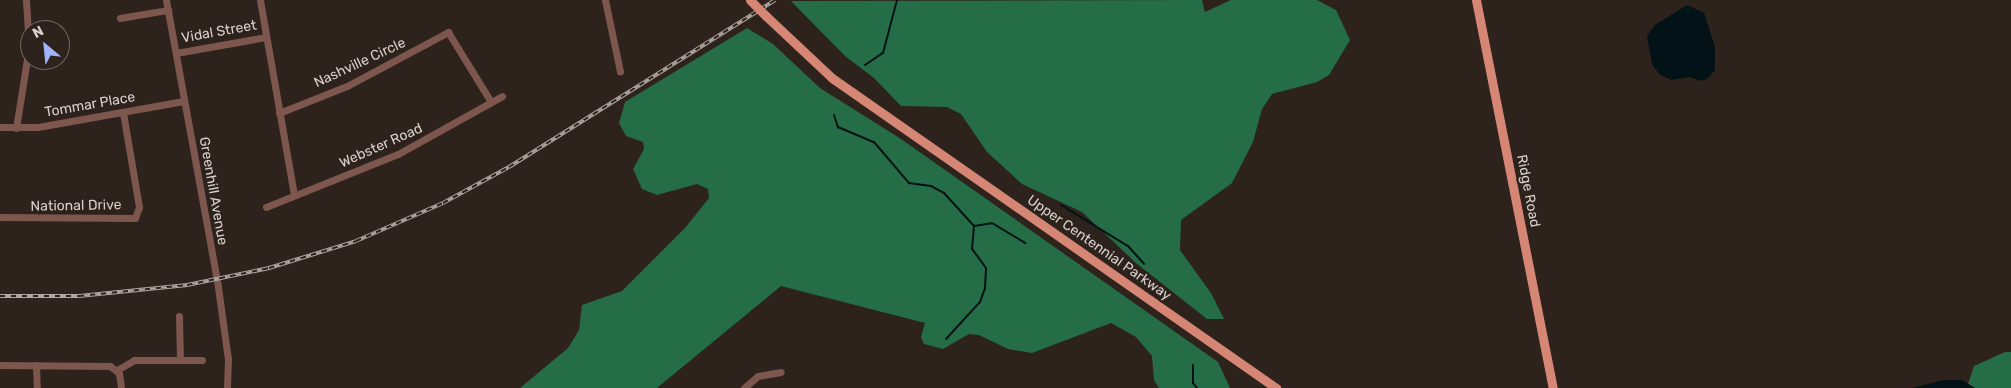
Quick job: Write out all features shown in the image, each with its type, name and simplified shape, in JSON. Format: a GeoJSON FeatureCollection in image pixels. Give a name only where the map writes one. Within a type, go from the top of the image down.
{"type":"FeatureCollection","features":[{"type":"Feature","properties":{"kind":"main road","name":"Upper Centennial Parkway"},"geometry":{"type":"LineString","coordinates":[[750,0],[832,78],[905,131],[1276,388]]}},
{"type":"Feature","properties":{"kind":"main road","name":"Ridge Road"},"geometry":{"type":"LineString","coordinates":[[1476,0],[1553,388]]}},
{"type":"Feature","properties":{"kind":"street"},"geometry":{"type":"LineString","coordinates":[[16,128],[29,46],[26,0]]}},
{"type":"Feature","properties":{"kind":"street","name":"Greenhill Avenue"},"geometry":{"type":"LineString","coordinates":[[166,0],[218,288],[228,359],[227,388]]}},
{"type":"Feature","properties":{"kind":"street"},"geometry":{"type":"LineString","coordinates":[[260,0],[294,194]]}},
{"type":"Feature","properties":{"kind":"street"},"geometry":{"type":"LineString","coordinates":[[605,0],[620,71]]}},
{"type":"Feature","properties":{"kind":"street"},"geometry":{"type":"LineString","coordinates":[[120,18],[168,10]]}},
{"type":"Feature","properties":{"kind":"street","name":"Nashville Circle"},"geometry":{"type":"LineString","coordinates":[[279,113],[347,86],[448,32],[492,102]]}},
{"type":"Feature","properties":{"kind":"street","name":"Vidal Street"},"geometry":{"type":"LineString","coordinates":[[176,53],[266,37]]}},
{"type":"Feature","properties":{"kind":"street","name":"Webster Road"},"geometry":{"type":"LineString","coordinates":[[266,207],[294,194],[398,154],[502,96]]}},
{"type":"Feature","properties":{"kind":"street","name":"Tommar Place"},"geometry":{"type":"LineString","coordinates":[[0,127],[16,128],[184,101]]}},
{"type":"Feature","properties":{"kind":"street","name":"National Drive"},"geometry":{"type":"LineString","coordinates":[[0,218],[135,218],[139,207],[123,112]]}},
{"type":"Feature","properties":{"kind":"street"},"geometry":{"type":"LineString","coordinates":[[179,316],[180,359]]}},
{"type":"Feature","properties":{"kind":"street"},"geometry":{"type":"LineString","coordinates":[[117,370],[134,360],[202,360]]}},
{"type":"Feature","properties":{"kind":"street"},"geometry":{"type":"LineString","coordinates":[[0,365],[110,366],[117,370],[121,388]]}},
{"type":"Feature","properties":{"kind":"street"},"geometry":{"type":"LineString","coordinates":[[36,365],[37,388]]}},
{"type":"Feature","properties":{"kind":"street"},"geometry":{"type":"LineString","coordinates":[[744,388],[758,376],[781,372]]}},
{"type":"Feature","properties":{"kind":"green space"},"geometry":{"type":"Polygon","coordinates":[[[1202,0],[1205,12],[1231,0],[1317,0],[1336,10],[1350,40],[1329,75],[1317,82],[1272,94],[1262,109],[1253,142],[1232,183],[1181,220],[1180,250],[1211,293],[1224,319],[1207,319],[1137,264],[1082,212],[1022,184],[987,152],[961,114],[947,107],[901,106],[874,78],[845,56],[791,1],[1202,0]]]}},
{"type":"Feature","properties":{"kind":"green space"},"geometry":{"type":"Polygon","coordinates":[[[747,28],[773,44],[820,88],[901,139],[1218,362],[1230,388],[1159,388],[1154,380],[1152,356],[1136,337],[1111,323],[1032,353],[1008,349],[979,335],[969,334],[943,349],[924,344],[921,337],[925,323],[781,286],[657,388],[520,388],[568,348],[579,330],[582,305],[622,291],[685,228],[709,198],[708,189],[697,184],[657,195],[642,189],[633,169],[644,149],[643,142],[626,136],[619,123],[625,102],[747,28]]]}},
{"type":"Feature","properties":{"kind":"green space"},"geometry":{"type":"Polygon","coordinates":[[[2005,352],[2011,352],[2011,388],[1975,388],[1968,384],[1974,366],[2005,352]]]}},
{"type":"Feature","properties":{"kind":"shaded area"},"geometry":{"type":"Polygon","coordinates":[[[1687,5],[1704,13],[1715,47],[1715,70],[1707,79],[1701,81],[1689,77],[1671,80],[1659,74],[1652,64],[1647,36],[1655,25],[1687,5]]]}},
{"type":"Feature","properties":{"kind":"shaded area"},"geometry":{"type":"Polygon","coordinates":[[[1943,380],[1962,380],[1975,388],[1912,388],[1943,380]]]}},
{"type":"Feature","properties":{"kind":"waterway"},"geometry":{"type":"LineString","coordinates":[[865,65],[883,53],[897,0]]}},
{"type":"Feature","properties":{"kind":"waterway"},"geometry":{"type":"LineString","coordinates":[[834,115],[838,127],[874,142],[909,183],[931,186],[944,193],[974,226],[992,223],[1025,243]]}},
{"type":"Feature","properties":{"kind":"waterway"},"geometry":{"type":"LineString","coordinates":[[1061,205],[1128,246],[1144,264]]}},
{"type":"Feature","properties":{"kind":"waterway"},"geometry":{"type":"LineString","coordinates":[[946,339],[980,302],[985,288],[986,268],[972,249],[974,226]]}},
{"type":"Feature","properties":{"kind":"waterway"},"geometry":{"type":"LineString","coordinates":[[1193,365],[1193,383],[1197,388]]}},
{"type":"Feature","properties":{"kind":"railway"},"geometry":{"type":"LineString","coordinates":[[0,296],[79,296],[187,285],[269,268],[356,241],[443,203],[509,167],[775,0]]}}]}
